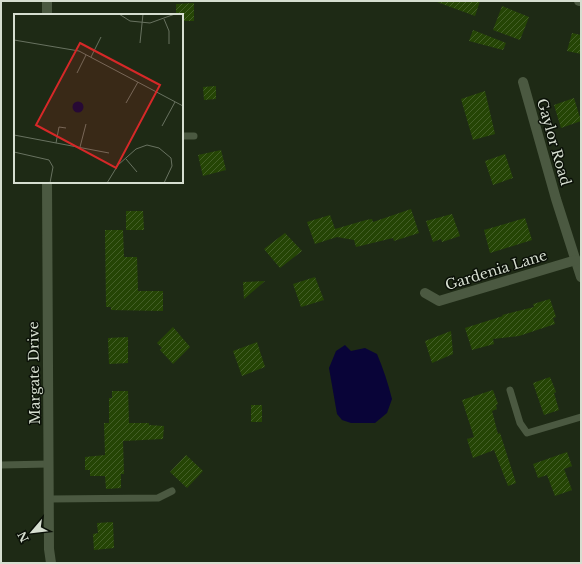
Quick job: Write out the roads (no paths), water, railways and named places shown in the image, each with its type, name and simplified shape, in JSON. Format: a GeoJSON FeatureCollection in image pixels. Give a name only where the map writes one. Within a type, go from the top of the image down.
{"type":"FeatureCollection","features":[{"type":"Feature","properties":{"kind":"street"},"geometry":{"type":"LineString","coordinates":[[47,14],[48,1]]}},
{"type":"Feature","properties":{"kind":"street","name":"Gaylor Road"},"geometry":{"type":"LineString","coordinates":[[523,82],[556,200],[581,277]]}},
{"type":"Feature","properties":{"kind":"street","name":"Margate Drive"},"geometry":{"type":"LineString","coordinates":[[47,183],[49,548],[51,563]]}},
{"type":"Feature","properties":{"kind":"street","name":"Gardenia Lane"},"geometry":{"type":"LineString","coordinates":[[425,293],[439,301],[576,260]]}},
{"type":"Feature","properties":{"kind":"lane"},"geometry":{"type":"LineString","coordinates":[[183,136],[194,136]]}},
{"type":"Feature","properties":{"kind":"lane"},"geometry":{"type":"LineString","coordinates":[[510,390],[520,424],[527,433],[581,417]]}},
{"type":"Feature","properties":{"kind":"lane"},"geometry":{"type":"LineString","coordinates":[[1,465],[49,464]]}},
{"type":"Feature","properties":{"kind":"lane"},"geometry":{"type":"LineString","coordinates":[[49,499],[158,498],[172,491]]}}]}
